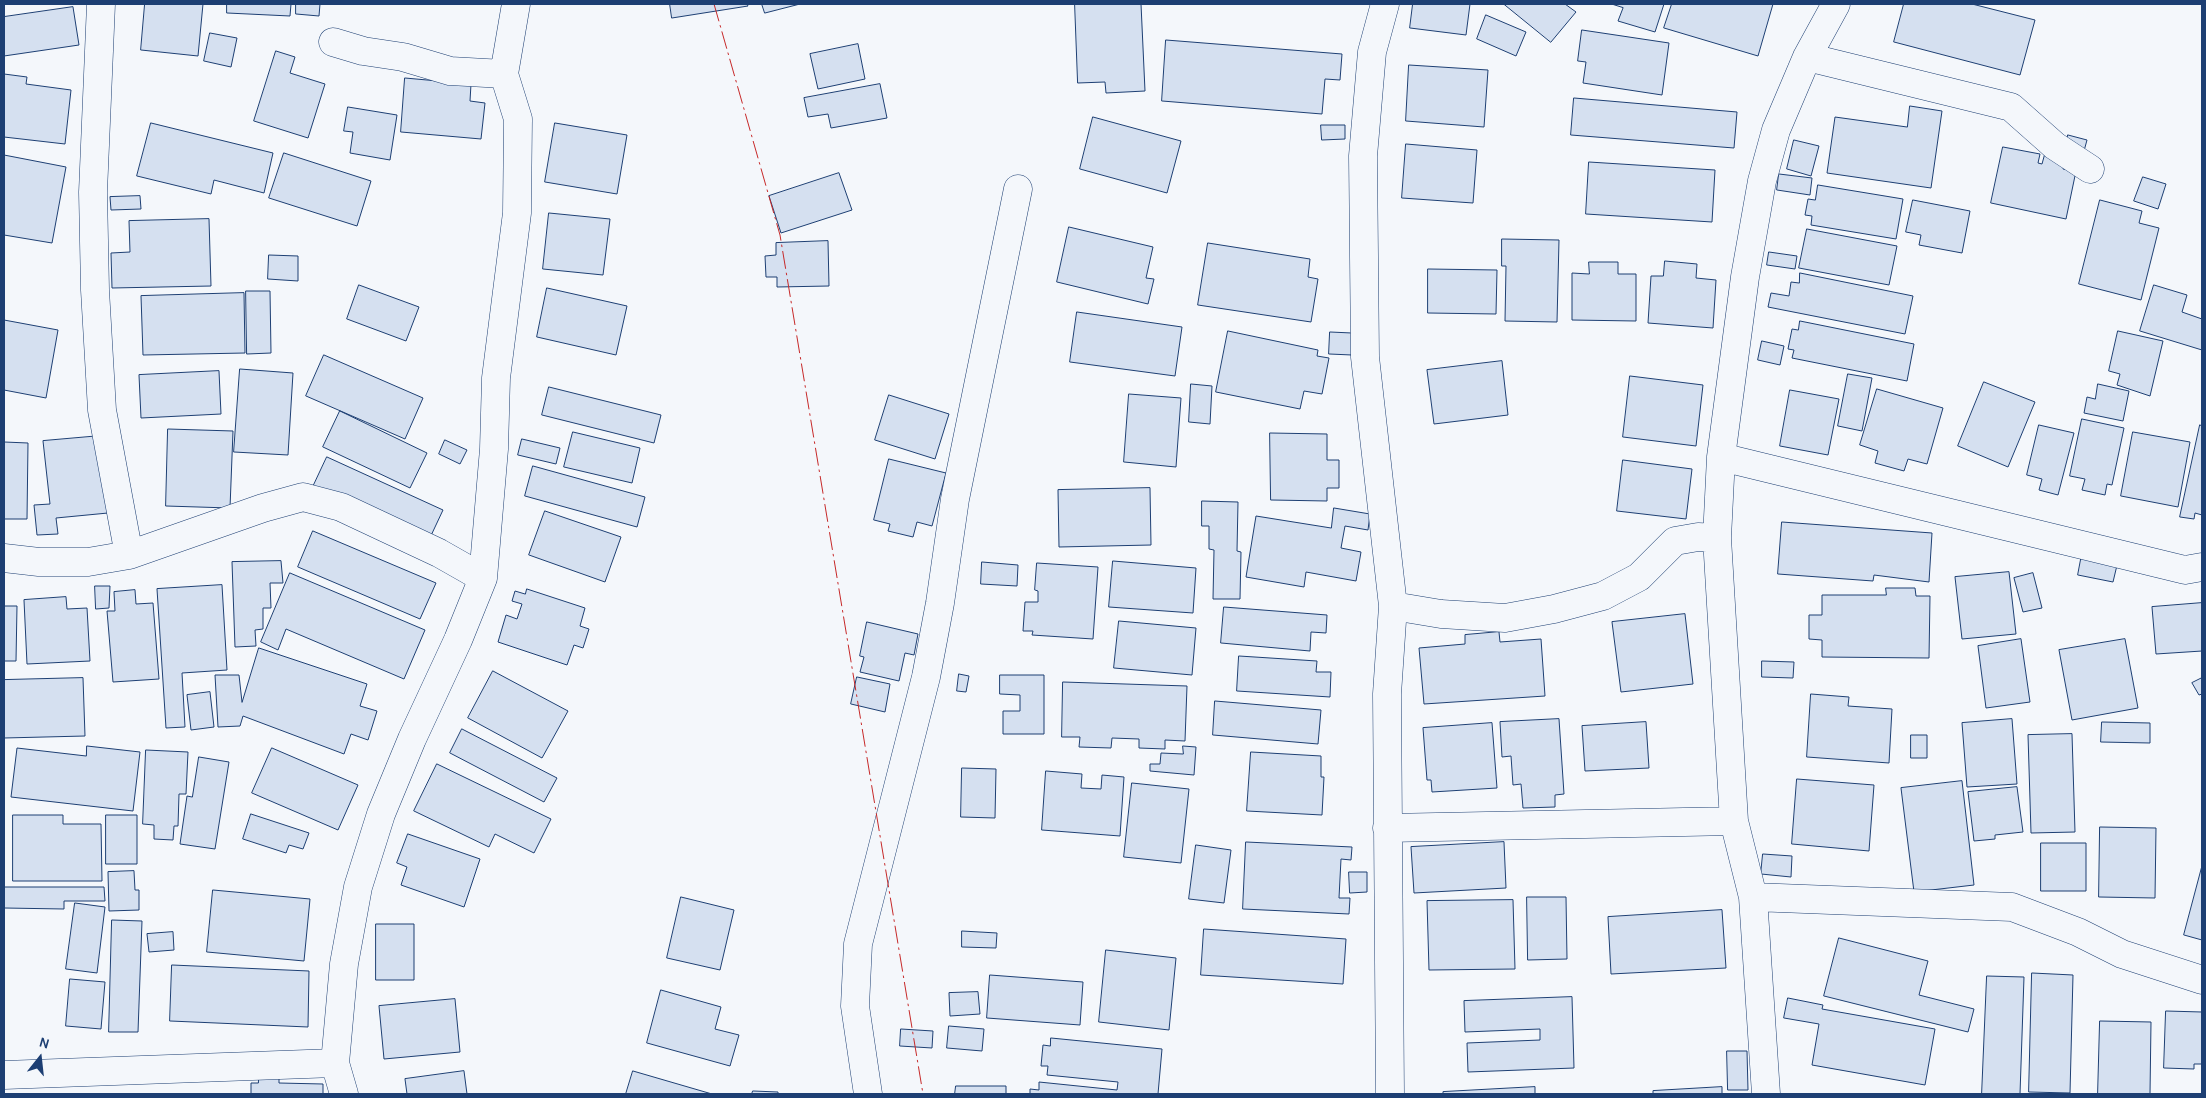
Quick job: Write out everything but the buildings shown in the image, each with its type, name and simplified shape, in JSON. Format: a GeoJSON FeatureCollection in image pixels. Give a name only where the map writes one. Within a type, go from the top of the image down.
{"type":"FeatureCollection","features":[{"type":"Feature","properties":{"kind":"street"},"geometry":{"type":"LineString","coordinates":[[101,4],[93,192],[95,290],[102,410],[130,555]]}},
{"type":"Feature","properties":{"kind":"street"},"geometry":{"type":"LineString","coordinates":[[344,1094],[335,1064],[344,964],[358,887],[382,814],[412,739],[458,640],[483,578],[494,449],[496,378],[517,213],[518,119],[504,74],[516,4]]}},
{"type":"Feature","properties":{"kind":"street"},"geometry":{"type":"LineString","coordinates":[[1385,4],[1372,52],[1363,156],[1365,357],[1392,606],[1387,694],[1390,1094]]}},
{"type":"Feature","properties":{"kind":"street"},"geometry":{"type":"LineString","coordinates":[[1766,1094],[1753,897],[1734,821],[1718,538],[1721,457],[1745,277],[1762,181],[1776,130],[1807,57],[1836,4]]}},
{"type":"Feature","properties":{"kind":"street"},"geometry":{"type":"LineString","coordinates":[[333,42],[363,51],[404,57],[450,71],[504,74]]}},
{"type":"Feature","properties":{"kind":"street"},"geometry":{"type":"LineString","coordinates":[[1807,57],[2011,107],[2055,146],[2090,169]]}},
{"type":"Feature","properties":{"kind":"street"},"geometry":{"type":"LineString","coordinates":[[868,1094],[855,1006],[858,944],[926,677],[940,603],[955,499],[1018,188]]}},
{"type":"Feature","properties":{"kind":"street"},"geometry":{"type":"LineString","coordinates":[[1721,457],[2185,570],[2202,567]]}},
{"type":"Feature","properties":{"kind":"street"},"geometry":{"type":"LineString","coordinates":[[4,558],[39,562],[88,562],[130,555],[263,508],[303,497],[341,507],[439,553],[483,578]]}},
{"type":"Feature","properties":{"kind":"street"},"geometry":{"type":"LineString","coordinates":[[1392,606],[1441,614],[1505,618],[1554,609],[1603,596],[1639,576],[1675,541],[1698,537],[1718,538]]}},
{"type":"Feature","properties":{"kind":"street"},"geometry":{"type":"LineString","coordinates":[[1388,828],[1734,821]]}},
{"type":"Feature","properties":{"kind":"street"},"geometry":{"type":"LineString","coordinates":[[1753,897],[2012,908],[2078,932],[2122,954],[2202,980]]}},
{"type":"Feature","properties":{"kind":"street"},"geometry":{"type":"LineString","coordinates":[[4,1076],[335,1064]]}},
{"type":"Feature","properties":{"kind":"power"},"geometry":{"type":"LineString","coordinates":[[714,4],[780,235],[923,1094]]}}]}
